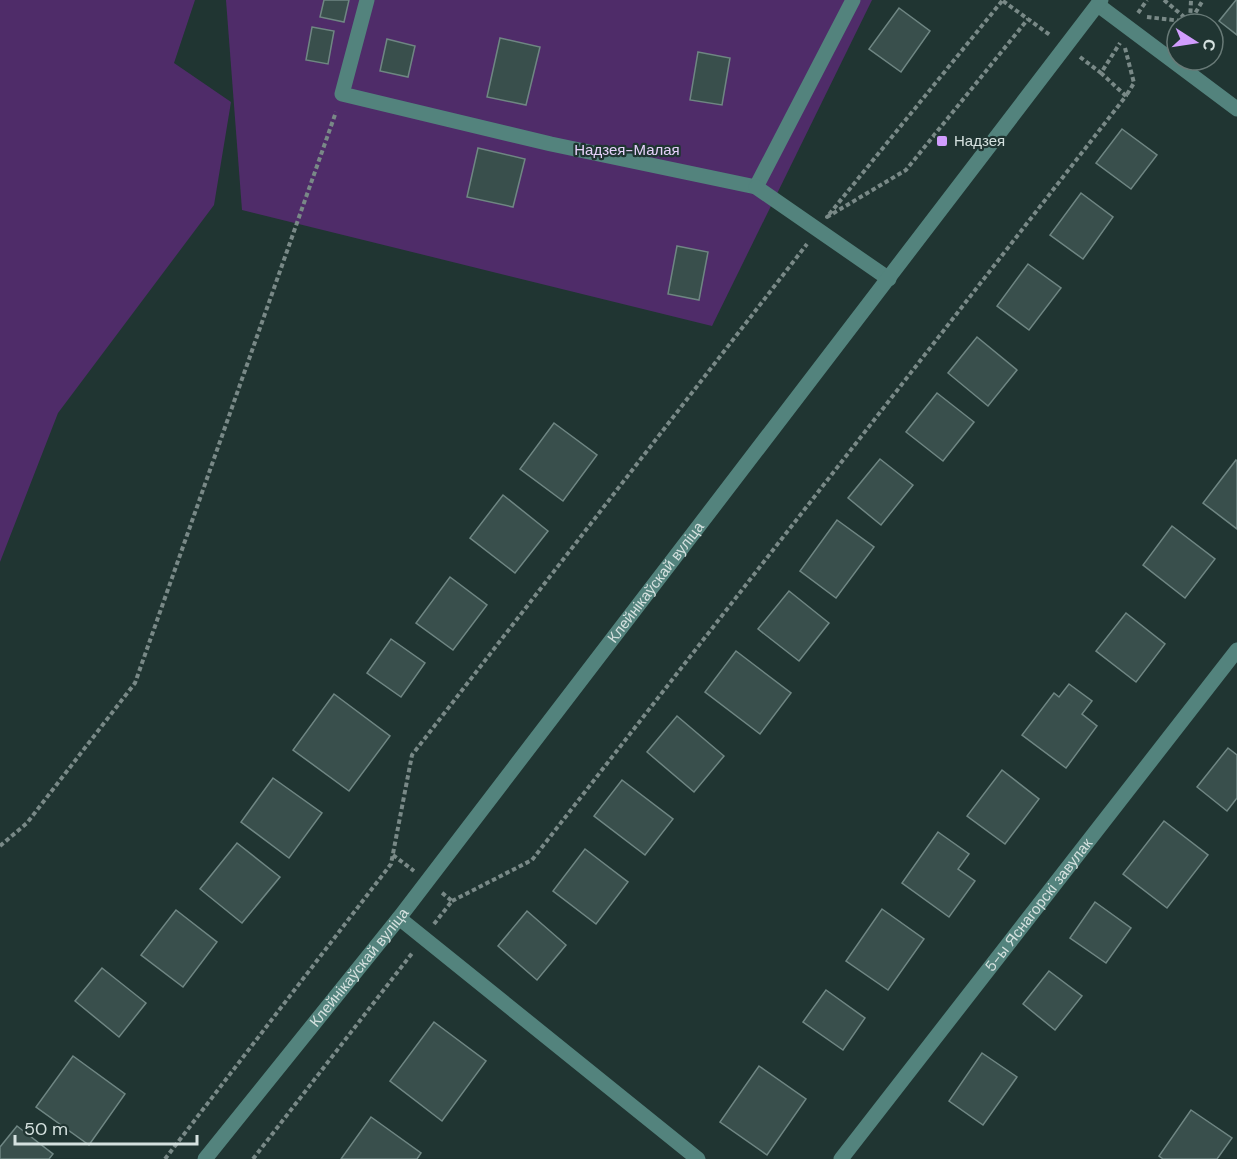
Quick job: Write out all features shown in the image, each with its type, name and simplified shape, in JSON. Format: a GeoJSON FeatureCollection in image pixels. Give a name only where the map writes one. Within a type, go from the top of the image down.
{"type":"FeatureCollection","features":[{"type":"Feature","properties":{"kind":"street"},"geometry":{"type":"LineString","coordinates":[[367,0],[342,94],[551,144],[756,188],[889,279]]}},
{"type":"Feature","properties":{"kind":"street"},"geometry":{"type":"LineString","coordinates":[[756,188],[853,0]]}},
{"type":"Feature","properties":{"kind":"street"},"geometry":{"type":"LineString","coordinates":[[1099,3],[1237,109]]}},
{"type":"Feature","properties":{"kind":"street","name":"Клейнікаўскай вуліца"},"geometry":{"type":"LineString","coordinates":[[205,1159],[399,918],[1099,3]]}},
{"type":"Feature","properties":{"kind":"street","name":"5-ы Яснагорскі завулак"},"geometry":{"type":"LineString","coordinates":[[841,1159],[1237,650]]}},
{"type":"Feature","properties":{"kind":"street"},"geometry":{"type":"LineString","coordinates":[[399,918],[698,1159]]}},
{"type":"Feature","properties":{"kind":"path"},"geometry":{"type":"LineString","coordinates":[[1164,0],[1178,12]]}},
{"type":"Feature","properties":{"kind":"path"},"geometry":{"type":"LineString","coordinates":[[165,1159],[392,864],[412,755],[827,217],[1002,1]]}},
{"type":"Feature","properties":{"kind":"path"},"geometry":{"type":"LineString","coordinates":[[1137,15],[1165,19]]}},
{"type":"Feature","properties":{"kind":"path"},"geometry":{"type":"LineString","coordinates":[[827,217],[906,170],[1028,19]]}},
{"type":"Feature","properties":{"kind":"path"},"geometry":{"type":"LineString","coordinates":[[253,1159],[452,901],[532,860],[1126,96],[1134,83],[1122,39]]}},
{"type":"Feature","properties":{"kind":"path"},"geometry":{"type":"LineString","coordinates":[[1101,72],[1126,96]]}},
{"type":"Feature","properties":{"kind":"path"},"geometry":{"type":"LineString","coordinates":[[0,846],[27,823],[135,683],[342,94]]}},
{"type":"Feature","properties":{"kind":"path"},"geometry":{"type":"LineString","coordinates":[[393,855],[452,901]]}},
{"type":"Feature","properties":{"kind":"green space"},"geometry":{"type":"Polygon","coordinates":[[[0,0],[195,0],[174,63],[231,102],[214,205],[58,413],[0,562],[0,0]]]}},
{"type":"Feature","properties":{"kind":"green space","name":"Надзея-Малая"},"geometry":{"type":"Polygon","coordinates":[[[226,0],[872,0],[712,326],[242,210],[226,0]]]}},
{"type":"Feature","properties":{"kind":"building"},"geometry":{"type":"Polygon","coordinates":[[[324,0],[349,0],[344,22],[320,17],[324,0]]]}},
{"type":"Feature","properties":{"kind":"building"},"geometry":{"type":"Polygon","coordinates":[[[1237,0],[1237,35],[1225,26],[1225,14],[1237,0]]]}},
{"type":"Feature","properties":{"kind":"building"},"geometry":{"type":"Polygon","coordinates":[[[899,8],[930,31],[901,72],[869,49],[899,8]]]}},
{"type":"Feature","properties":{"kind":"building"},"geometry":{"type":"Polygon","coordinates":[[[312,27],[334,31],[328,64],[306,60],[312,27]]]}},
{"type":"Feature","properties":{"kind":"building"},"geometry":{"type":"Polygon","coordinates":[[[500,38],[540,47],[526,105],[487,97],[500,38]]]}},
{"type":"Feature","properties":{"kind":"building"},"geometry":{"type":"Polygon","coordinates":[[[387,39],[415,46],[408,77],[380,71],[387,39]]]}},
{"type":"Feature","properties":{"kind":"building"},"geometry":{"type":"Polygon","coordinates":[[[698,52],[730,58],[722,105],[690,100],[698,52]]]}},
{"type":"Feature","properties":{"kind":"building"},"geometry":{"type":"Polygon","coordinates":[[[1122,129],[1157,155],[1131,189],[1096,163],[1122,129]]]}},
{"type":"Feature","properties":{"kind":"building"},"geometry":{"type":"Polygon","coordinates":[[[478,148],[525,159],[513,207],[467,197],[478,148]]]}},
{"type":"Feature","properties":{"kind":"building"},"geometry":{"type":"Polygon","coordinates":[[[1081,193],[1113,217],[1083,259],[1050,235],[1081,193]]]}},
{"type":"Feature","properties":{"kind":"building"},"geometry":{"type":"Polygon","coordinates":[[[677,246],[708,252],[699,300],[668,294],[677,246]]]}},
{"type":"Feature","properties":{"kind":"building"},"geometry":{"type":"Polygon","coordinates":[[[1028,264],[1061,288],[1029,330],[997,306],[1028,264]]]}},
{"type":"Feature","properties":{"kind":"building"},"geometry":{"type":"Polygon","coordinates":[[[977,337],[1017,370],[988,406],[948,373],[977,337]]]}},
{"type":"Feature","properties":{"kind":"building"},"geometry":{"type":"Polygon","coordinates":[[[937,393],[974,422],[943,461],[906,432],[937,393]]]}},
{"type":"Feature","properties":{"kind":"building"},"geometry":{"type":"Polygon","coordinates":[[[554,423],[597,455],[563,501],[520,469],[554,423]]]}},
{"type":"Feature","properties":{"kind":"building"},"geometry":{"type":"Polygon","coordinates":[[[880,459],[913,485],[881,525],[848,498],[880,459]]]}},
{"type":"Feature","properties":{"kind":"building"},"geometry":{"type":"Polygon","coordinates":[[[1237,461],[1237,529],[1203,503],[1237,461]]]}},
{"type":"Feature","properties":{"kind":"building"},"geometry":{"type":"Polygon","coordinates":[[[503,495],[548,531],[515,573],[470,538],[503,495]]]}},
{"type":"Feature","properties":{"kind":"building"},"geometry":{"type":"Polygon","coordinates":[[[837,520],[874,547],[836,598],[800,571],[837,520]]]}},
{"type":"Feature","properties":{"kind":"building"},"geometry":{"type":"Polygon","coordinates":[[[1172,526],[1215,559],[1185,598],[1143,565],[1172,526]]]}},
{"type":"Feature","properties":{"kind":"building"},"geometry":{"type":"Polygon","coordinates":[[[450,577],[487,605],[453,650],[416,623],[450,577]]]}},
{"type":"Feature","properties":{"kind":"building"},"geometry":{"type":"Polygon","coordinates":[[[789,591],[829,623],[799,661],[758,629],[789,591]]]}},
{"type":"Feature","properties":{"kind":"building"},"geometry":{"type":"Polygon","coordinates":[[[1126,613],[1165,644],[1136,682],[1096,651],[1126,613]]]}},
{"type":"Feature","properties":{"kind":"building"},"geometry":{"type":"Polygon","coordinates":[[[391,639],[425,663],[401,697],[367,673],[391,639]]]}},
{"type":"Feature","properties":{"kind":"building"},"geometry":{"type":"Polygon","coordinates":[[[736,651],[791,693],[760,734],[705,692],[736,651]]]}},
{"type":"Feature","properties":{"kind":"building"},"geometry":{"type":"Polygon","coordinates":[[[1069,684],[1092,701],[1082,714],[1097,726],[1066,768],[1022,735],[1054,693],[1059,697],[1069,684]]]}},
{"type":"Feature","properties":{"kind":"building"},"geometry":{"type":"Polygon","coordinates":[[[334,694],[390,736],[349,791],[293,750],[334,694]]]}},
{"type":"Feature","properties":{"kind":"building"},"geometry":{"type":"Polygon","coordinates":[[[677,716],[724,756],[694,792],[647,752],[677,716]]]}},
{"type":"Feature","properties":{"kind":"building"},"geometry":{"type":"Polygon","coordinates":[[[1228,748],[1237,755],[1237,798],[1227,811],[1197,787],[1228,748]]]}},
{"type":"Feature","properties":{"kind":"building"},"geometry":{"type":"Polygon","coordinates":[[[1002,770],[1039,799],[1005,844],[967,816],[1002,770]]]}},
{"type":"Feature","properties":{"kind":"building"},"geometry":{"type":"Polygon","coordinates":[[[273,778],[322,813],[289,858],[241,822],[273,778]]]}},
{"type":"Feature","properties":{"kind":"building"},"geometry":{"type":"Polygon","coordinates":[[[622,780],[673,819],[645,855],[594,816],[622,780]]]}},
{"type":"Feature","properties":{"kind":"building"},"geometry":{"type":"Polygon","coordinates":[[[1164,821],[1208,855],[1167,908],[1123,874],[1164,821]]]}},
{"type":"Feature","properties":{"kind":"building"},"geometry":{"type":"Polygon","coordinates":[[[938,832],[969,854],[958,869],[975,881],[949,917],[902,883],[938,832]]]}},
{"type":"Feature","properties":{"kind":"building"},"geometry":{"type":"Polygon","coordinates":[[[237,843],[280,877],[242,923],[200,889],[237,843]]]}},
{"type":"Feature","properties":{"kind":"building"},"geometry":{"type":"Polygon","coordinates":[[[585,849],[628,882],[596,924],[553,891],[585,849]]]}},
{"type":"Feature","properties":{"kind":"building"},"geometry":{"type":"Polygon","coordinates":[[[1095,902],[1131,928],[1106,963],[1070,938],[1095,902]]]}},
{"type":"Feature","properties":{"kind":"building"},"geometry":{"type":"Polygon","coordinates":[[[882,909],[924,939],[888,990],[846,961],[882,909]]]}},
{"type":"Feature","properties":{"kind":"building"},"geometry":{"type":"Polygon","coordinates":[[[176,910],[217,942],[183,987],[141,955],[176,910]]]}},
{"type":"Feature","properties":{"kind":"building"},"geometry":{"type":"Polygon","coordinates":[[[527,911],[566,945],[537,980],[498,946],[527,911]]]}},
{"type":"Feature","properties":{"kind":"building"},"geometry":{"type":"Polygon","coordinates":[[[102,968],[146,1003],[119,1037],[75,1001],[102,968]]]}},
{"type":"Feature","properties":{"kind":"building"},"geometry":{"type":"Polygon","coordinates":[[[1049,971],[1082,996],[1055,1030],[1023,1004],[1049,971]]]}},
{"type":"Feature","properties":{"kind":"building"},"geometry":{"type":"Polygon","coordinates":[[[826,990],[865,1018],[843,1050],[803,1022],[826,990]]]}},
{"type":"Feature","properties":{"kind":"building"},"geometry":{"type":"Polygon","coordinates":[[[434,1022],[486,1061],[442,1121],[390,1081],[434,1022]]]}},
{"type":"Feature","properties":{"kind":"building"},"geometry":{"type":"Polygon","coordinates":[[[982,1053],[1017,1077],[983,1125],[949,1101],[982,1053]]]}},
{"type":"Feature","properties":{"kind":"building"},"geometry":{"type":"Polygon","coordinates":[[[73,1056],[125,1094],[89,1145],[36,1107],[73,1056]]]}},
{"type":"Feature","properties":{"kind":"building"},"geometry":{"type":"Polygon","coordinates":[[[759,1066],[806,1099],[767,1155],[720,1122],[759,1066]]]}},
{"type":"Feature","properties":{"kind":"building"},"geometry":{"type":"Polygon","coordinates":[[[1191,1110],[1232,1138],[1217,1159],[1163,1159],[1159,1156],[1191,1110]]]}},
{"type":"Feature","properties":{"kind":"building"},"geometry":{"type":"Polygon","coordinates":[[[371,1117],[421,1153],[417,1159],[341,1159],[371,1117]]]}},
{"type":"Feature","properties":{"kind":"building"},"geometry":{"type":"Polygon","coordinates":[[[17,1126],[53,1154],[49,1159],[0,1159],[0,1147],[17,1126]]]}},
{"type":"Feature","properties":{"kind":"place","name":"Надзея"},"geometry":{"type":"Point","coordinates":[942,141]}}]}
